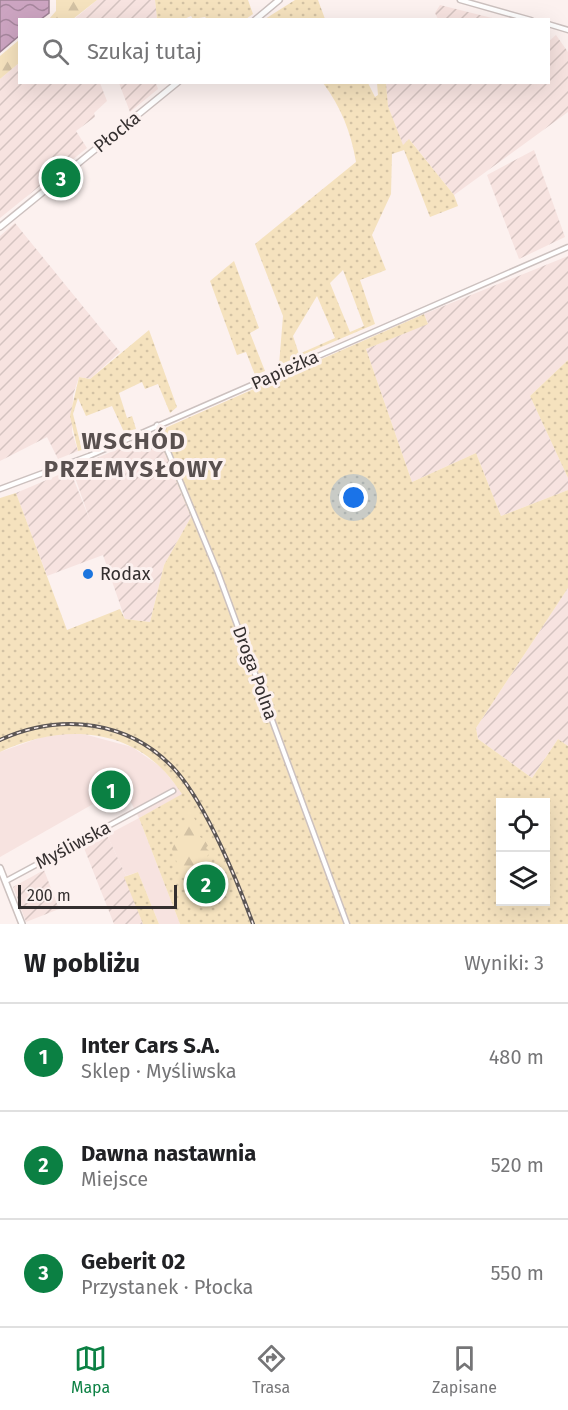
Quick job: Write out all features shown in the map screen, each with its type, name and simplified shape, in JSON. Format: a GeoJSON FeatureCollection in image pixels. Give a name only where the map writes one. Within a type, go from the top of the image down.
{"type":"FeatureCollection","features":[{"type":"Feature","properties":{"kind":"street"},"geometry":{"type":"LineString","coordinates":[[257,18],[279,0]]}},
{"type":"Feature","properties":{"kind":"street"},"geometry":{"type":"LineString","coordinates":[[460,0],[524,18]]}},
{"type":"Feature","properties":{"kind":"street"},"geometry":{"type":"LineString","coordinates":[[550,24],[568,30]]}},
{"type":"Feature","properties":{"kind":"street","name":"Płocka"},"geometry":{"type":"LineString","coordinates":[[0,227],[176,84]]}},
{"type":"Feature","properties":{"kind":"street","name":"Papieżka"},"geometry":{"type":"LineString","coordinates":[[0,489],[73,462],[568,247]]}},
{"type":"Feature","properties":{"kind":"street","name":"Droga Polna"},"geometry":{"type":"LineString","coordinates":[[158,425],[218,573],[347,924]]}},
{"type":"Feature","properties":{"kind":"street","name":"Myśliwska"},"geometry":{"type":"LineString","coordinates":[[6,881],[173,791]]}},
{"type":"Feature","properties":{"kind":"street"},"geometry":{"type":"LineString","coordinates":[[0,868],[22,924]]}},
{"type":"Feature","properties":{"kind":"shaded area"},"geometry":{"type":"Polygon","coordinates":[[[97,0],[155,0],[157,18],[75,18],[97,0]]]}},
{"type":"Feature","properties":{"kind":"shaded area"},"geometry":{"type":"Polygon","coordinates":[[[440,5],[492,18],[438,18],[435,13],[440,5]]]}},
{"type":"Feature","properties":{"kind":"shaded area"},"geometry":{"type":"Polygon","coordinates":[[[556,35],[568,52],[568,112],[454,195],[410,140],[403,146],[388,106],[386,84],[550,84],[550,40],[556,35]]]}},
{"type":"Feature","properties":{"kind":"shaded area"},"geometry":{"type":"Polygon","coordinates":[[[18,64],[18,84],[100,84],[107,101],[94,113],[95,117],[76,131],[87,148],[0,218],[0,79],[18,64]]]}},
{"type":"Feature","properties":{"kind":"shaded area"},"geometry":{"type":"Polygon","coordinates":[[[119,84],[156,84],[158,89],[130,112],[119,84]]]}},
{"type":"Feature","properties":{"kind":"shaded area"},"geometry":{"type":"Polygon","coordinates":[[[534,150],[565,237],[519,259],[487,175],[534,150]]]}},
{"type":"Feature","properties":{"kind":"shaded area"},"geometry":{"type":"Polygon","coordinates":[[[15,223],[120,352],[90,379],[79,377],[73,395],[72,432],[78,451],[58,459],[47,437],[0,461],[0,236],[15,223]]]}},
{"type":"Feature","properties":{"kind":"shaded area"},"geometry":{"type":"Polygon","coordinates":[[[568,256],[568,360],[530,396],[568,478],[568,490],[501,516],[476,453],[412,482],[366,349],[428,323],[424,314],[568,256]]]}},
{"type":"Feature","properties":{"kind":"shaded area"},"geometry":{"type":"Polygon","coordinates":[[[156,432],[191,517],[164,565],[150,622],[125,619],[103,555],[47,576],[16,493],[70,470],[91,523],[72,469],[156,432]]]}},
{"type":"Feature","properties":{"kind":"shaded area"},"geometry":{"type":"Polygon","coordinates":[[[568,588],[568,746],[558,739],[532,778],[478,739],[476,728],[568,588]]]}},
{"type":"Feature","properties":{"kind":"shaded area"},"geometry":{"type":"Polygon","coordinates":[[[76,732],[132,747],[161,767],[183,794],[139,818],[123,787],[0,857],[0,752],[42,737],[76,732]]]}},
{"type":"Feature","properties":{"kind":"shaded area"},"geometry":{"type":"Polygon","coordinates":[[[139,818],[180,924],[159,924],[138,872],[126,876],[107,835],[139,818]]]}},
{"type":"Feature","properties":{"kind":"shaded area"},"geometry":{"type":"Polygon","coordinates":[[[107,835],[126,876],[143,924],[114,924],[84,848],[107,835]]]}},
{"type":"Feature","properties":{"kind":"shaded area"},"geometry":{"type":"Polygon","coordinates":[[[44,870],[59,909],[26,922],[13,887],[44,870]]]}},
{"type":"Feature","properties":{"kind":"green space"},"geometry":{"type":"Polygon","coordinates":[[[56,0],[97,0],[74,18],[50,18],[56,11],[56,0]]]}},
{"type":"Feature","properties":{"kind":"green space"},"geometry":{"type":"Polygon","coordinates":[[[155,0],[248,0],[253,14],[247,18],[192,18],[191,16],[157,18],[155,0]]]}},
{"type":"Feature","properties":{"kind":"green space"},"geometry":{"type":"Polygon","coordinates":[[[295,0],[318,0],[325,18],[267,18],[295,0]]]}},
{"type":"Feature","properties":{"kind":"green space"},"geometry":{"type":"Polygon","coordinates":[[[18,41],[18,64],[0,79],[0,56],[18,41]]]}},
{"type":"Feature","properties":{"kind":"green space"},"geometry":{"type":"Polygon","coordinates":[[[324,84],[368,84],[375,97],[378,95],[377,84],[386,84],[388,106],[403,145],[409,139],[454,195],[458,206],[430,217],[404,150],[392,154],[391,194],[372,235],[386,270],[360,280],[375,324],[279,365],[283,316],[255,244],[356,162],[351,140],[335,101],[324,84]],[[343,270],[330,283],[350,332],[364,326],[343,270]],[[317,296],[293,336],[299,354],[335,338],[317,296]]]}},
{"type":"Feature","properties":{"kind":"green space"},"geometry":{"type":"Polygon","coordinates":[[[234,261],[259,328],[250,333],[265,371],[255,375],[246,352],[237,355],[210,281],[234,261]]]}},
{"type":"Feature","properties":{"kind":"green space"},"geometry":{"type":"Polygon","coordinates":[[[424,314],[428,324],[366,349],[412,482],[476,453],[501,516],[568,490],[568,588],[476,728],[478,739],[532,778],[558,739],[568,746],[568,924],[180,924],[139,818],[182,794],[161,768],[122,742],[81,734],[40,738],[0,752],[0,498],[16,493],[67,630],[120,609],[125,619],[150,622],[164,565],[191,517],[156,432],[424,314]]]}},
{"type":"Feature","properties":{"kind":"green space"},"geometry":{"type":"Polygon","coordinates":[[[149,330],[177,407],[170,413],[158,384],[145,389],[142,382],[119,393],[127,418],[132,416],[136,429],[124,432],[112,406],[86,416],[78,398],[73,414],[82,450],[78,451],[70,416],[79,377],[90,379],[149,330]]]}},
{"type":"Feature","properties":{"kind":"green space"},"geometry":{"type":"Polygon","coordinates":[[[568,360],[568,478],[530,396],[568,360]]]}},
{"type":"Feature","properties":{"kind":"green space"},"geometry":{"type":"Polygon","coordinates":[[[193,807],[193,816],[201,831],[200,837],[210,843],[206,848],[210,852],[200,867],[194,861],[193,881],[181,874],[172,849],[184,824],[190,821],[186,812],[193,807]]]}},
{"type":"Feature","properties":{"kind":"green space"},"geometry":{"type":"Polygon","coordinates":[[[138,872],[159,924],[143,924],[124,877],[138,872]]]}},
{"type":"Feature","properties":{"kind":"water"},"geometry":{"type":"Polygon","coordinates":[[[0,0],[49,0],[49,13],[42,18],[18,18],[18,37],[0,52],[0,0]]]}},
{"type":"Feature","properties":{"kind":"railway"},"geometry":{"type":"LineString","coordinates":[[0,740],[23,731],[47,726],[71,724],[94,726],[139,741],[159,755],[177,772],[199,804],[230,866],[253,924]]}},
{"type":"Feature","properties":{"kind":"place","name":"Geberit 02"},"geometry":{"type":"Point","coordinates":[61,178]}},
{"type":"Feature","properties":{"kind":"place","name":"Rodax"},"geometry":{"type":"Point","coordinates":[88,574]}},
{"type":"Feature","properties":{"kind":"place","name":"Inter Cars S.A."},"geometry":{"type":"Point","coordinates":[111,790]}},
{"type":"Feature","properties":{"kind":"place","name":"Dawna nastawnia"},"geometry":{"type":"Point","coordinates":[206,884]}},
{"type":"Feature","properties":{"kind":"district","name":"WSCHÓD PRZEMYSŁOWY"},"geometry":{"type":"Point","coordinates":[134,455]}}]}
